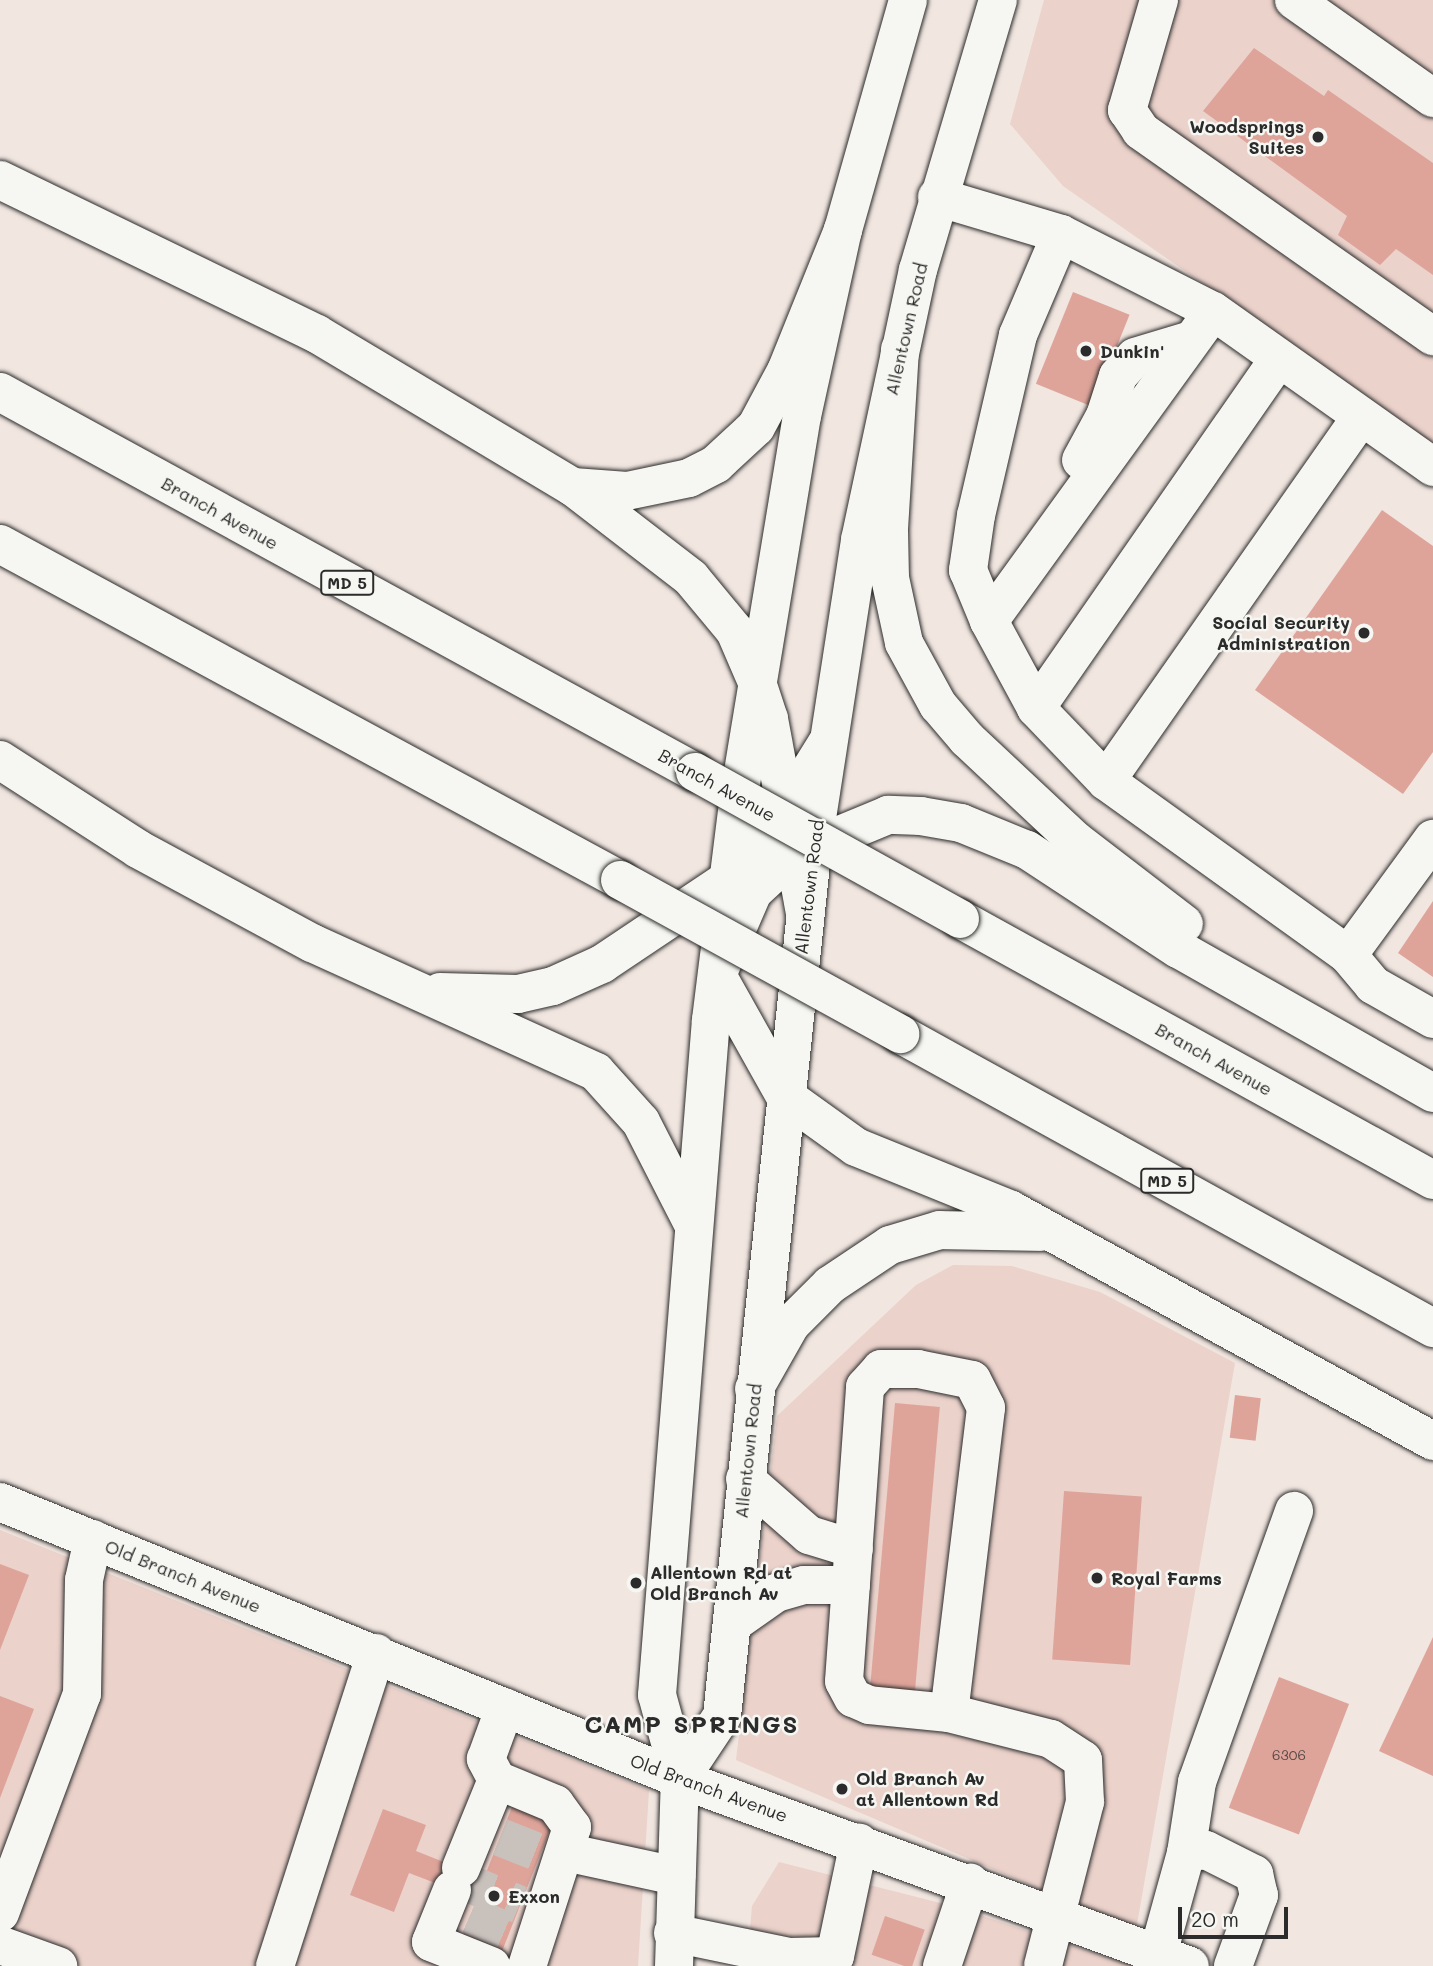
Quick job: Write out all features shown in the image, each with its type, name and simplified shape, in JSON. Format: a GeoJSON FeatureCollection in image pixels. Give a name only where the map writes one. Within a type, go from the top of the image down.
{"type":"FeatureCollection","features":[{"type":"Feature","properties":{"kind":"main road"},"geometry":{"type":"LineString","coordinates":[[859,1842],[840,1961],[789,1961],[674,1949],[680,1779],[657,1695],[717,975],[757,682],[802,416],[843,230],[908,0]]}},
{"type":"Feature","properties":{"kind":"main road","name":"Allentown Road"},"geometry":{"type":"LineString","coordinates":[[680,1779],[722,1716],[805,914],[804,849],[827,743],[860,540],[900,348],[937,197],[998,0]]}},
{"type":"Feature","properties":{"kind":"main road"},"geometry":{"type":"LineString","coordinates":[[1159,0],[1127,110],[1141,131],[1433,336]]}},
{"type":"Feature","properties":{"kind":"main road"},"geometry":{"type":"LineString","coordinates":[[1294,0],[1433,98]]}},
{"type":"Feature","properties":{"kind":"main road"},"geometry":{"type":"LineString","coordinates":[[0,180],[317,334],[573,487],[715,601],[735,631],[757,682],[786,809],[804,849]]}},
{"type":"Feature","properties":{"kind":"main road"},"geometry":{"type":"LineString","coordinates":[[937,197],[1060,234],[1202,326],[1279,359],[1433,467]]}},
{"type":"Feature","properties":{"kind":"main road"},"geometry":{"type":"LineString","coordinates":[[573,487],[627,491],[689,478],[716,464],[756,427],[786,371],[843,230]]}},
{"type":"Feature","properties":{"kind":"main road"},"geometry":{"type":"LineString","coordinates":[[1060,234],[1018,335],[976,515],[968,570],[989,621],[1036,708],[1106,781],[1348,955],[1373,985],[1433,1019]]}},
{"type":"Feature","properties":{"kind":"main road"},"geometry":{"type":"LineString","coordinates":[[989,621],[1202,326]]}},
{"type":"Feature","properties":{"kind":"main road"},"geometry":{"type":"LineString","coordinates":[[900,348],[890,578],[904,643],[938,705],[967,740],[1076,841],[1160,907],[1423,1088]]}},
{"type":"Feature","properties":{"kind":"main road"},"geometry":{"type":"LineString","coordinates":[[1036,708],[1279,359]]}},
{"type":"Feature","properties":{"kind":"main road","name":"Branch Avenue"},"geometry":{"type":"LineString","coordinates":[[0,392],[1433,1180]]}},
{"type":"Feature","properties":{"kind":"main road"},"geometry":{"type":"LineString","coordinates":[[1106,781],[1361,417]]}},
{"type":"Feature","properties":{"kind":"main road","name":"MD 5"},"geometry":{"type":"LineString","coordinates":[[0,544],[620,880],[1433,1328]]}},
{"type":"Feature","properties":{"kind":"main road"},"geometry":{"type":"LineString","coordinates":[[414,988],[482,997],[553,986],[602,964],[729,879],[786,809],[827,743]]}},
{"type":"Feature","properties":{"kind":"main road"},"geometry":{"type":"LineString","coordinates":[[0,760],[171,867],[312,943],[596,1072],[641,1122],[694,1226]]}},
{"type":"Feature","properties":{"kind":"main road"},"geometry":{"type":"LineString","coordinates":[[717,975],[753,892],[804,849],[888,815],[961,823],[999,836],[1178,949],[1423,1088]]}},
{"type":"Feature","properties":{"kind":"main road"},"geometry":{"type":"LineString","coordinates":[[1348,955],[1433,839]]}},
{"type":"Feature","properties":{"kind":"main road"},"geometry":{"type":"LineString","coordinates":[[717,975],[785,1096],[856,1147],[1012,1210],[1433,1441]]}},
{"type":"Feature","properties":{"kind":"main road"},"geometry":{"type":"LineString","coordinates":[[754,1389],[791,1324],[830,1284],[890,1245],[940,1230],[1051,1232]]}},
{"type":"Feature","properties":{"kind":"main road"},"geometry":{"type":"LineString","coordinates":[[950,1713],[986,1408],[972,1380],[918,1368],[881,1369],[865,1387],[844,1681],[853,1698],[869,1705],[950,1713],[1051,1738],[1083,1760],[1085,1802],[1053,1914],[1043,1966]]}},
{"type":"Feature","properties":{"kind":"main road"},"geometry":{"type":"LineString","coordinates":[[745,1479],[809,1535],[852,1567]]}},
{"type":"Feature","properties":{"kind":"main road","name":"Old Branch Avenue"},"geometry":{"type":"LineString","coordinates":[[0,1502],[680,1779],[859,1842],[1174,1960]]}},
{"type":"Feature","properties":{"kind":"main road"},"geometry":{"type":"LineString","coordinates":[[1174,1960],[1197,1782],[1294,1511]]}},
{"type":"Feature","properties":{"kind":"main road"},"geometry":{"type":"LineString","coordinates":[[0,1913],[82,1694],[84,1580],[93,1539]]}},
{"type":"Feature","properties":{"kind":"main road"},"geometry":{"type":"LineString","coordinates":[[732,1624],[776,1592],[852,1567]]}},
{"type":"Feature","properties":{"kind":"main road"},"geometry":{"type":"LineString","coordinates":[[275,1966],[376,1653]]}},
{"type":"Feature","properties":{"kind":"main road"},"geometry":{"type":"LineString","coordinates":[[491,1966],[431,1942],[489,1833],[497,1780],[486,1759],[505,1707]]}},
{"type":"Feature","properties":{"kind":"main road"},"geometry":{"type":"LineString","coordinates":[[497,1780],[555,1804],[572,1828],[556,1855],[532,1941]]}},
{"type":"Feature","properties":{"kind":"main road"},"geometry":{"type":"LineString","coordinates":[[1186,1853],[1206,1850],[1254,1874],[1259,1895],[1233,1966]]}},
{"type":"Feature","properties":{"kind":"main road"},"geometry":{"type":"LineString","coordinates":[[556,1855],[676,1876]]}},
{"type":"Feature","properties":{"kind":"main road"},"geometry":{"type":"LineString","coordinates":[[942,1966],[970,1883]]}},
{"type":"Feature","properties":{"kind":"main road"},"geometry":{"type":"LineString","coordinates":[[0,1945],[58,1966]]}},
{"type":"Feature","properties":{"kind":"shaded area"},"geometry":{"type":"Polygon","coordinates":[[[1044,0],[1433,0],[1433,444],[1063,186],[1010,124],[1044,0]]]}},
{"type":"Feature","properties":{"kind":"shaded area"},"geometry":{"type":"Polygon","coordinates":[[[953,1265],[1012,1266],[1100,1292],[1235,1363],[1136,1930],[736,1760],[777,1416],[916,1285],[953,1265]]]}},
{"type":"Feature","properties":{"kind":"shaded area"},"geometry":{"type":"Polygon","coordinates":[[[0,1530],[649,1790],[638,1966],[0,1966],[0,1530]]]}},
{"type":"Feature","properties":{"kind":"shaded area"},"geometry":{"type":"Polygon","coordinates":[[[779,1862],[956,1907],[1133,1966],[747,1966],[752,1906],[779,1862]]]}},
{"type":"Feature","properties":{"kind":"building","name":"Woodsprings Suites"},"geometry":{"type":"Polygon","coordinates":[[[1254,48],[1324,96],[1328,90],[1433,163],[1433,275],[1396,249],[1380,265],[1338,235],[1347,216],[1203,111],[1254,48]]]}},
{"type":"Feature","properties":{"kind":"building","name":"Dunkin'"},"geometry":{"type":"Polygon","coordinates":[[[1073,292],[1130,315],[1092,407],[1036,384],[1073,292]]]}},
{"type":"Feature","properties":{"kind":"building","name":"Social Security Administration"},"geometry":{"type":"Polygon","coordinates":[[[1382,510],[1433,546],[1433,752],[1403,794],[1255,690],[1382,510]]]}},
{"type":"Feature","properties":{"kind":"building"},"geometry":{"type":"Polygon","coordinates":[[[1433,901],[1433,977],[1398,953],[1433,901]]]}},
{"type":"Feature","properties":{"kind":"building"},"geometry":{"type":"Polygon","coordinates":[[[1235,1395],[1261,1398],[1256,1441],[1230,1438],[1235,1395]]]}},
{"type":"Feature","properties":{"kind":"building"},"geometry":{"type":"Polygon","coordinates":[[[895,1403],[940,1407],[915,1695],[870,1691],[895,1403]]]}},
{"type":"Feature","properties":{"kind":"building","name":"Royal Farms"},"geometry":{"type":"Polygon","coordinates":[[[1064,1491],[1142,1496],[1130,1665],[1052,1660],[1064,1491]]]}},
{"type":"Feature","properties":{"kind":"building"},"geometry":{"type":"Polygon","coordinates":[[[0,1564],[29,1575],[0,1650],[0,1564]]]}},
{"type":"Feature","properties":{"kind":"building"},"geometry":{"type":"Polygon","coordinates":[[[1433,1637],[1433,1776],[1379,1751],[1433,1637]]]}},
{"type":"Feature","properties":{"kind":"building"},"geometry":{"type":"Polygon","coordinates":[[[1279,1677],[1349,1704],[1299,1835],[1229,1808],[1279,1677]]]}},
{"type":"Feature","properties":{"kind":"building"},"geometry":{"type":"Polygon","coordinates":[[[0,1696],[34,1709],[0,1798],[0,1696]]]}},
{"type":"Feature","properties":{"kind":"building"},"geometry":{"type":"Polygon","coordinates":[[[512,1807],[553,1822],[497,1964],[458,1948],[477,1899],[409,1873],[394,1912],[350,1895],[383,1809],[426,1825],[416,1851],[484,1878],[512,1807]]]}},
{"type":"Feature","properties":{"kind":"building"},"geometry":{"type":"Polygon","coordinates":[[[885,1916],[925,1930],[912,1966],[904,1966],[872,1955],[885,1916]]]}},
{"type":"Feature","properties":{"kind":"tunnel"},"geometry":{"type":"LineString","coordinates":[[500,1837],[540,1853]]}},
{"type":"Feature","properties":{"kind":"tunnel"},"geometry":{"type":"LineString","coordinates":[[456,1878],[520,1905]]}},
{"type":"Feature","properties":{"kind":"tunnel"},"geometry":{"type":"LineString","coordinates":[[470,1915],[509,1932]]}},
{"type":"Feature","properties":{"kind":"place","name":"Woodsprings Suites"},"geometry":{"type":"Point","coordinates":[1318,137]}},
{"type":"Feature","properties":{"kind":"place","name":"Dunkin'"},"geometry":{"type":"Point","coordinates":[1086,351]}},
{"type":"Feature","properties":{"kind":"place","name":"Social Security Administration"},"geometry":{"type":"Point","coordinates":[1364,633]}},
{"type":"Feature","properties":{"kind":"place","name":"Royal Farms"},"geometry":{"type":"Point","coordinates":[1097,1578]}},
{"type":"Feature","properties":{"kind":"place","name":"Allentown Rd at Old Branch Av"},"geometry":{"type":"Point","coordinates":[636,1583]}},
{"type":"Feature","properties":{"kind":"place","name":"Old Branch Av at Allentown Rd"},"geometry":{"type":"Point","coordinates":[842,1789]}},
{"type":"Feature","properties":{"kind":"place","name":"Exxon"},"geometry":{"type":"Point","coordinates":[494,1896]}},
{"type":"Feature","properties":{"kind":"district","name":"CAMP SPRINGS"},"geometry":{"type":"Point","coordinates":[692,1724]}}]}
